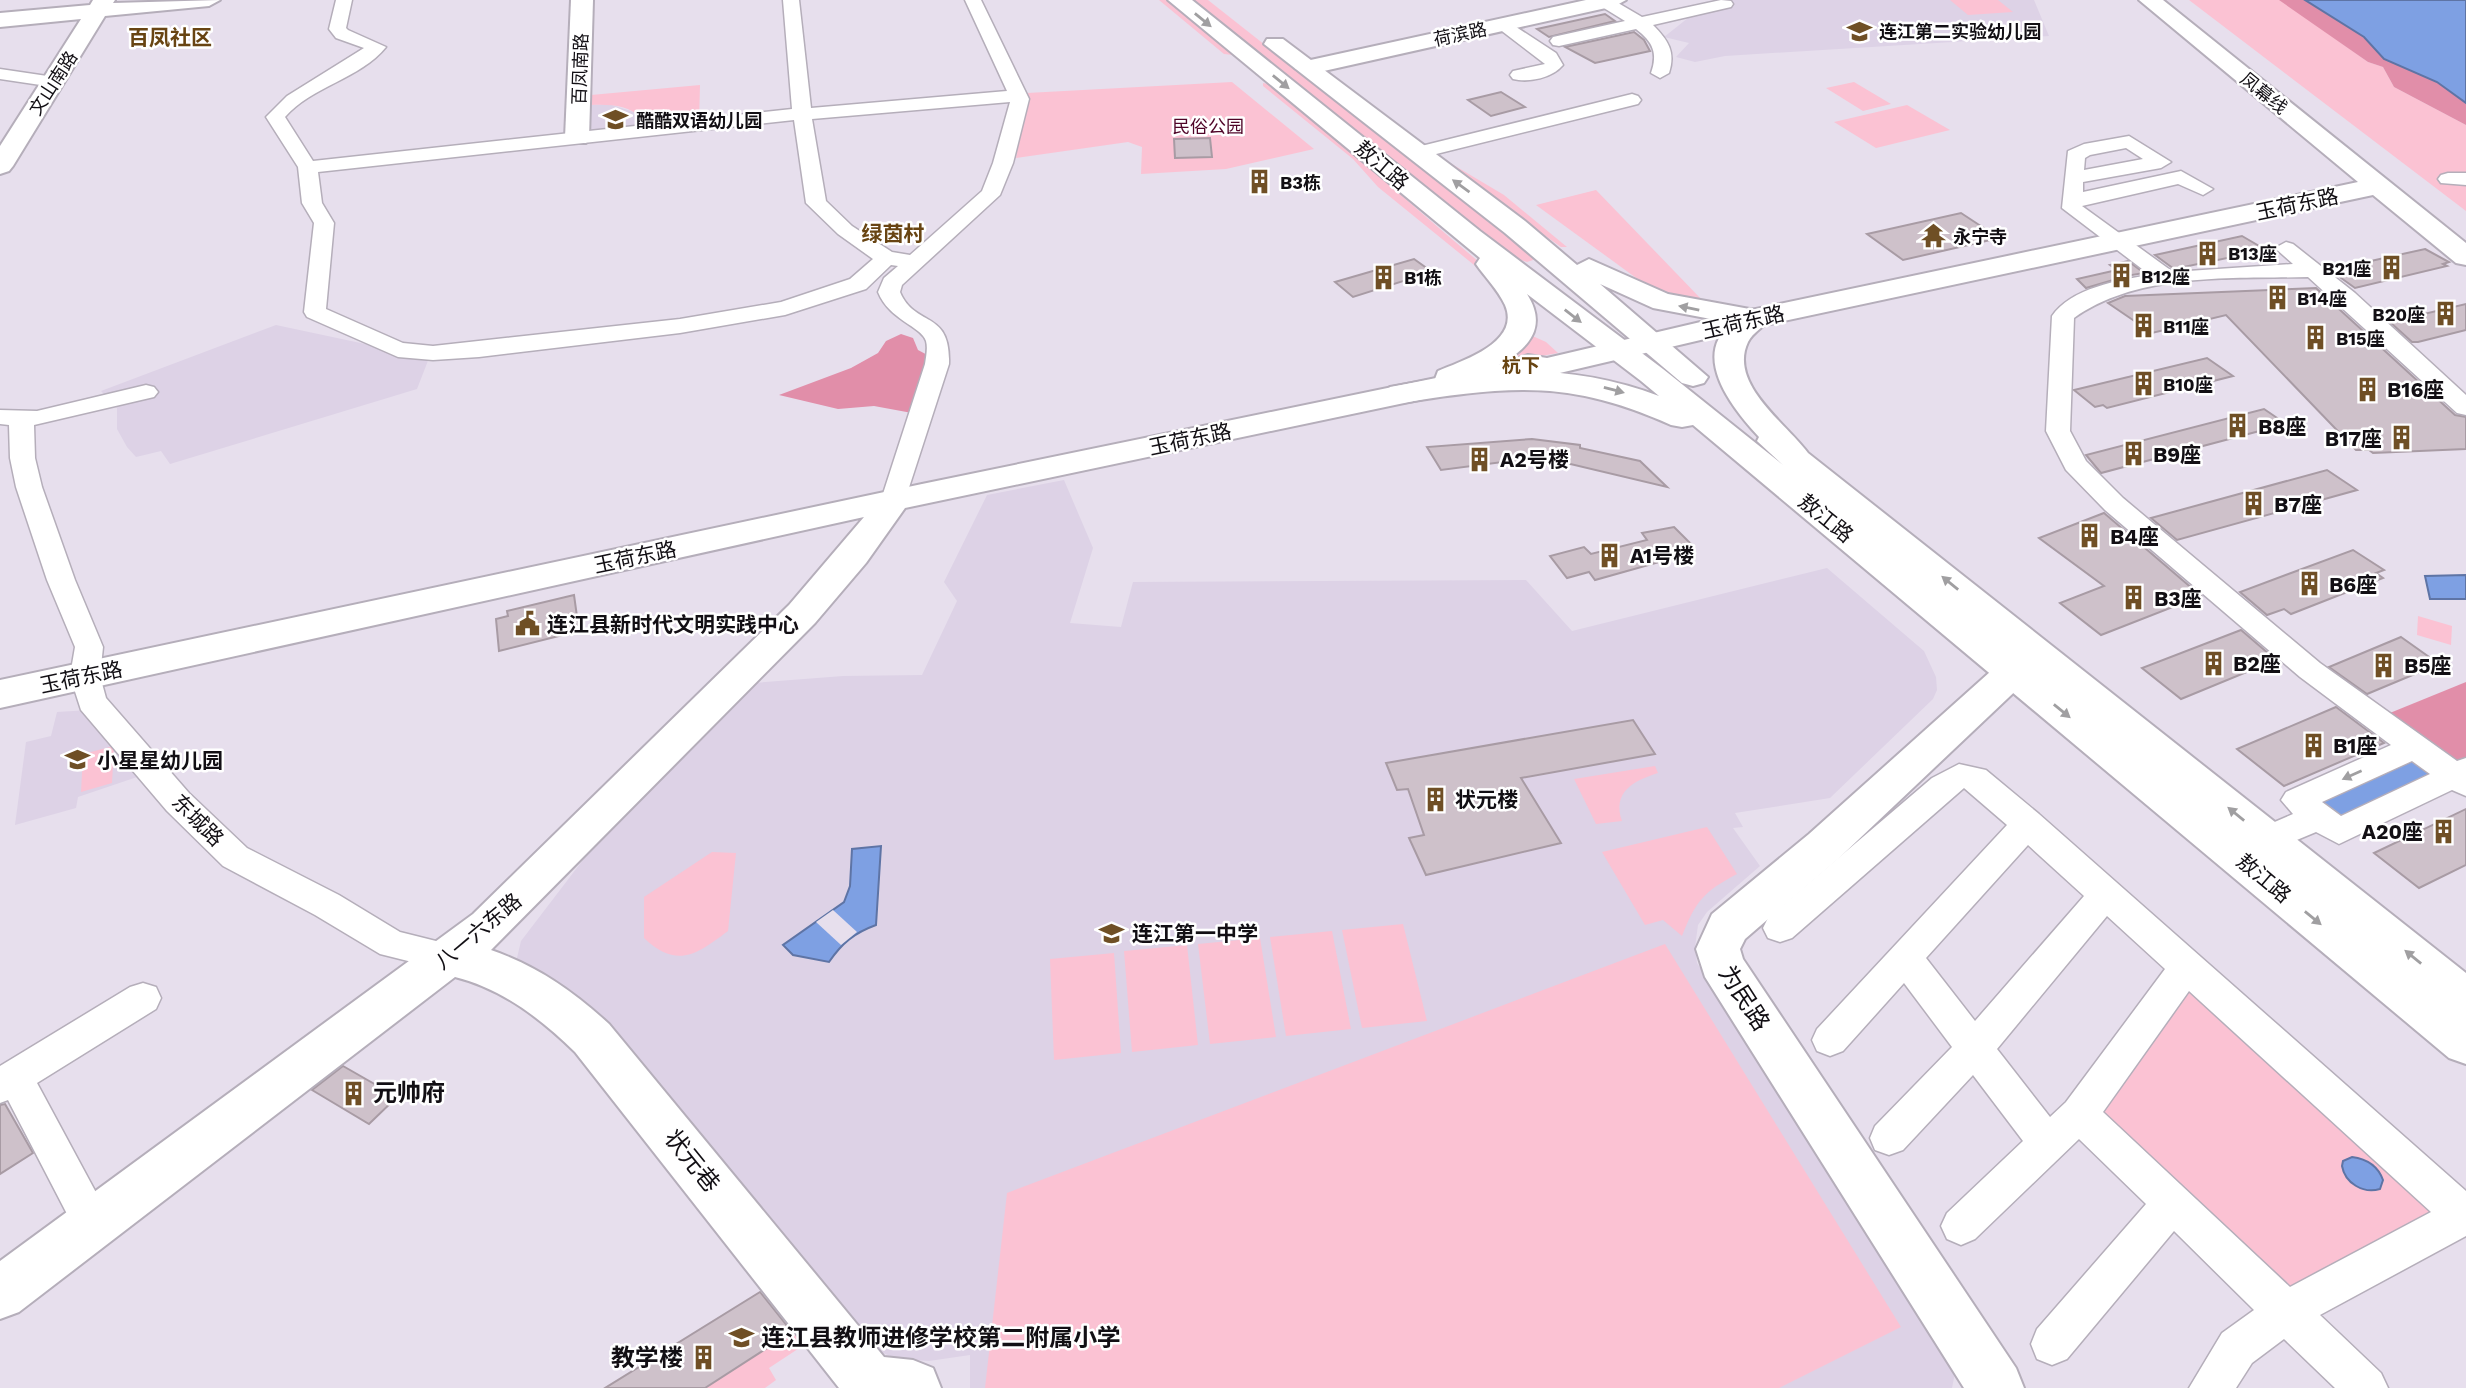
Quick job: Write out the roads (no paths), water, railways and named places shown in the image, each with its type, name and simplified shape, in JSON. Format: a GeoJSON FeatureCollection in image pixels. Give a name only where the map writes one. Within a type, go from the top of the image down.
{"type":"FeatureCollection","features":[{"type":"Feature","properties":{"kind":"main road"},"geometry":{"type":"LineString","coordinates":[[0,17],[157,0]]}},
{"type":"Feature","properties":{"kind":"main road"},"geometry":{"type":"LineString","coordinates":[[101,5],[209,0]]}},
{"type":"Feature","properties":{"kind":"main road","name":"百凤南路"},"geometry":{"type":"LineString","coordinates":[[577,138],[582,0]]}},
{"type":"Feature","properties":{"kind":"main road","name":"敖江路"},"geometry":{"type":"LineString","coordinates":[[1179,0],[1469,237],[1618,351],[1783,465],[2268,839],[2466,1000]]}},
{"type":"Feature","properties":{"kind":"main road","name":"凤幕线"},"geometry":{"type":"LineString","coordinates":[[2150,0],[2466,257]]}},
{"type":"Feature","properties":{"kind":"main road","name":"荷滨路"},"geometry":{"type":"LineString","coordinates":[[1306,68],[1610,1]]}},
{"type":"Feature","properties":{"kind":"main road","name":"文山南路"},"geometry":{"type":"LineString","coordinates":[[0,166],[101,5]]}},
{"type":"Feature","properties":{"kind":"main road","name":"敖江路"},"geometry":{"type":"LineString","coordinates":[[1251,25],[1554,259],[1653,343],[1783,465],[2013,672],[2466,1044]]}},
{"type":"Feature","properties":{"kind":"main road","name":"玉荷东路"},"geometry":{"type":"LineString","coordinates":[[1546,373],[1618,351],[1756,318],[2121,243],[2378,186]]}},
{"type":"Feature","properties":{"kind":"main road"},"geometry":{"type":"LineString","coordinates":[[1515,227],[1642,295],[1695,310],[1756,318]]}},
{"type":"Feature","properties":{"kind":"main road"},"geometry":{"type":"LineString","coordinates":[[1401,394],[1469,369],[1519,336],[1523,319],[1516,299],[1469,237]]}},
{"type":"Feature","properties":{"kind":"main road"},"geometry":{"type":"LineString","coordinates":[[1512,268],[1541,276],[1553,273],[1557,267],[1554,259]]}},
{"type":"Feature","properties":{"kind":"main road"},"geometry":{"type":"LineString","coordinates":[[1756,318],[1736,333],[1729,347],[1731,375],[1783,465]]}},
{"type":"Feature","properties":{"kind":"main road"},"geometry":{"type":"LineString","coordinates":[[1401,394],[1546,373],[1644,399],[1783,465]]}},
{"type":"Feature","properties":{"kind":"main road","name":"玉荷东路"},"geometry":{"type":"LineString","coordinates":[[0,694],[894,500],[1401,394]]}},
{"type":"Feature","properties":{"kind":"main road","name":"八一六东路"},"geometry":{"type":"LineString","coordinates":[[493,948],[802,614],[854,555],[894,500]]}},
{"type":"Feature","properties":{"kind":"main road","name":"为民路"},"geometry":{"type":"LineString","coordinates":[[1996,1388],[1721,964],[1718,949],[1727,927],[1824,846],[2013,672]]}},
{"type":"Feature","properties":{"kind":"main road","name":"状元巷"},"geometry":{"type":"LineString","coordinates":[[448,957],[493,948],[536,990],[592,1038],[865,1377],[879,1384],[913,1388]]}},
{"type":"Feature","properties":{"kind":"main road","name":"八一六东路"},"geometry":{"type":"LineString","coordinates":[[0,1293],[93,1226],[448,957]]}},
{"type":"Feature","properties":{"kind":"street"},"geometry":{"type":"LineString","coordinates":[[344,0],[337,29],[342,34],[377,47],[355,64],[285,105],[275,117],[308,167],[312,203],[324,223],[315,312],[398,350],[433,353],[479,350],[680,326],[785,308],[858,284],[886,258]]}},
{"type":"Feature","properties":{"kind":"street"},"geometry":{"type":"LineString","coordinates":[[791,0],[816,203],[845,230],[886,258],[915,261]]}},
{"type":"Feature","properties":{"kind":"street"},"geometry":{"type":"LineString","coordinates":[[894,500],[937,364],[937,341],[928,330],[899,312],[889,292],[892,283],[990,195],[999,183],[1004,153],[1020,99],[973,0]]}},
{"type":"Feature","properties":{"kind":"street"},"geometry":{"type":"LineString","coordinates":[[1610,1],[1663,44],[1665,55],[1660,73]]}},
{"type":"Feature","properties":{"kind":"street"},"geometry":{"type":"LineString","coordinates":[[1559,41],[1725,4]]}},
{"type":"Feature","properties":{"kind":"street"},"geometry":{"type":"LineString","coordinates":[[1504,24],[1550,57],[1555,65],[1546,71],[1519,75]]}},
{"type":"Feature","properties":{"kind":"street"},"geometry":{"type":"LineString","coordinates":[[0,74],[54,82]]}},
{"type":"Feature","properties":{"kind":"street"},"geometry":{"type":"LineString","coordinates":[[308,167],[803,114],[1017,96]]}},
{"type":"Feature","properties":{"kind":"street"},"geometry":{"type":"LineString","coordinates":[[1416,153],[1632,100]]}},
{"type":"Feature","properties":{"kind":"street"},"geometry":{"type":"LineString","coordinates":[[2075,177],[2161,162],[2129,142],[2084,150],[2075,155],[2072,208],[2169,279]]}},
{"type":"Feature","properties":{"kind":"street"},"geometry":{"type":"LineString","coordinates":[[2101,173],[2127,189]]}},
{"type":"Feature","properties":{"kind":"street"},"geometry":{"type":"LineString","coordinates":[[2073,200],[2181,177],[2203,189]]}},
{"type":"Feature","properties":{"kind":"street"},"geometry":{"type":"LineString","coordinates":[[2286,248],[2466,408]]}},
{"type":"Feature","properties":{"kind":"street"},"geometry":{"type":"LineString","coordinates":[[2313,270],[2261,279],[2169,279],[2093,295],[2076,304],[2063,316],[2058,432],[2075,465],[2114,504],[2264,632],[2414,747],[2462,777]]}},
{"type":"Feature","properties":{"kind":"street"},"geometry":{"type":"LineString","coordinates":[[12,417],[37,418],[111,403],[146,392]]}},
{"type":"Feature","properties":{"kind":"street","name":"东城路"},"geometry":{"type":"LineString","coordinates":[[12,417],[20,456],[78,625],[89,647],[85,676],[93,702],[178,802],[235,857],[327,905],[393,944],[448,957]]}},
{"type":"Feature","properties":{"kind":"street"},"geometry":{"type":"LineString","coordinates":[[2414,747],[2297,800],[2314,818],[2339,832],[2462,777]]}},
{"type":"Feature","properties":{"kind":"street"},"geometry":{"type":"LineString","coordinates":[[1780,928],[1943,786],[1959,776],[1975,778],[2465,1216],[2287,1311],[2237,1348],[2211,1388]]}},
{"type":"Feature","properties":{"kind":"street"},"geometry":{"type":"LineString","coordinates":[[2268,839],[2314,818]]}},
{"type":"Feature","properties":{"kind":"street"},"geometry":{"type":"LineString","coordinates":[[1829,1040],[2028,823]]}},
{"type":"Feature","properties":{"kind":"street"},"geometry":{"type":"LineString","coordinates":[[1889,1138],[1975,1048],[2106,894]]}},
{"type":"Feature","properties":{"kind":"street"},"geometry":{"type":"LineString","coordinates":[[1905,957],[2048,1144]]}},
{"type":"Feature","properties":{"kind":"street"},"geometry":{"type":"LineString","coordinates":[[1961,1226],[2079,1114],[2188,967]]}},
{"type":"Feature","properties":{"kind":"street"},"geometry":{"type":"LineString","coordinates":[[93,1226],[8,1081],[143,998]]}},
{"type":"Feature","properties":{"kind":"street"},"geometry":{"type":"LineString","coordinates":[[2079,1114],[2366,1388]]}},
{"type":"Feature","properties":{"kind":"street"},"geometry":{"type":"LineString","coordinates":[[2052,1344],[2173,1203]]}},
{"type":"Feature","properties":{"kind":"water"},"geometry":{"type":"Polygon","coordinates":[[[2305,0],[2466,0],[2466,103],[2437,82],[2384,59],[2364,37],[2305,0]]]}},
{"type":"Feature","properties":{"kind":"water"},"geometry":{"type":"Polygon","coordinates":[[[2466,575],[2466,599],[2430,599],[2425,576],[2466,575]]]}},
{"type":"Feature","properties":{"kind":"water"},"geometry":{"type":"Polygon","coordinates":[[[2412,761],[2431,775],[2341,817],[2321,802],[2412,761]]]}},
{"type":"Feature","properties":{"kind":"water"},"geometry":{"type":"Polygon","coordinates":[[[881,846],[876,925],[849,939],[829,962],[793,955],[783,945],[844,902],[850,886],[852,849],[881,846]]]}},
{"type":"Feature","properties":{"kind":"water"},"geometry":{"type":"Polygon","coordinates":[[[2352,1157],[2367,1161],[2375,1167],[2383,1180],[2380,1189],[2367,1190],[2351,1182],[2342,1166],[2343,1161],[2352,1157]]]}},
{"type":"Feature","properties":{"kind":"place","name":"连江第二实验幼儿园"},"geometry":{"type":"Point","coordinates":[1859,31]}},
{"type":"Feature","properties":{"kind":"place","name":"酷酷双语幼儿园"},"geometry":{"type":"Point","coordinates":[616,120]}},
{"type":"Feature","properties":{"kind":"place","name":"B3栋"},"geometry":{"type":"Point","coordinates":[1260,182]}},
{"type":"Feature","properties":{"kind":"place","name":"永宁寺"},"geometry":{"type":"Point","coordinates":[1933,236]}},
{"type":"Feature","properties":{"kind":"place","name":"B13座"},"geometry":{"type":"Point","coordinates":[2208,253]}},
{"type":"Feature","properties":{"kind":"place","name":"B21座"},"geometry":{"type":"Point","coordinates":[2391,268]}},
{"type":"Feature","properties":{"kind":"place","name":"B12座"},"geometry":{"type":"Point","coordinates":[2121,276]}},
{"type":"Feature","properties":{"kind":"place","name":"B1栋"},"geometry":{"type":"Point","coordinates":[1384,277]}},
{"type":"Feature","properties":{"kind":"place","name":"B14座"},"geometry":{"type":"Point","coordinates":[2277,298]}},
{"type":"Feature","properties":{"kind":"place","name":"B20座"},"geometry":{"type":"Point","coordinates":[2445,314]}},
{"type":"Feature","properties":{"kind":"place","name":"B11座"},"geometry":{"type":"Point","coordinates":[2143,326]}},
{"type":"Feature","properties":{"kind":"place","name":"B15座"},"geometry":{"type":"Point","coordinates":[2316,338]}},
{"type":"Feature","properties":{"kind":"place","name":"B10座"},"geometry":{"type":"Point","coordinates":[2143,384]}},
{"type":"Feature","properties":{"kind":"place","name":"B16座"},"geometry":{"type":"Point","coordinates":[2367,389]}},
{"type":"Feature","properties":{"kind":"place","name":"B8座"},"geometry":{"type":"Point","coordinates":[2238,426]}},
{"type":"Feature","properties":{"kind":"place","name":"B17座"},"geometry":{"type":"Point","coordinates":[2402,438]}},
{"type":"Feature","properties":{"kind":"place","name":"B9座"},"geometry":{"type":"Point","coordinates":[2133,454]}},
{"type":"Feature","properties":{"kind":"place","name":"A2号楼"},"geometry":{"type":"Point","coordinates":[1480,459]}},
{"type":"Feature","properties":{"kind":"place","name":"B7座"},"geometry":{"type":"Point","coordinates":[2254,504]}},
{"type":"Feature","properties":{"kind":"place","name":"B4座"},"geometry":{"type":"Point","coordinates":[2090,536]}},
{"type":"Feature","properties":{"kind":"place","name":"A1号楼"},"geometry":{"type":"Point","coordinates":[1610,555]}},
{"type":"Feature","properties":{"kind":"place","name":"B6座"},"geometry":{"type":"Point","coordinates":[2309,584]}},
{"type":"Feature","properties":{"kind":"place","name":"B3座"},"geometry":{"type":"Point","coordinates":[2134,598]}},
{"type":"Feature","properties":{"kind":"place","name":"连江县新时代文明实践中心"},"geometry":{"type":"Point","coordinates":[527,624]}},
{"type":"Feature","properties":{"kind":"place","name":"B2座"},"geometry":{"type":"Point","coordinates":[2213,663]}},
{"type":"Feature","properties":{"kind":"place","name":"B5座"},"geometry":{"type":"Point","coordinates":[2384,665]}},
{"type":"Feature","properties":{"kind":"place","name":"B1座"},"geometry":{"type":"Point","coordinates":[2313,745]}},
{"type":"Feature","properties":{"kind":"place","name":"小星星幼儿园"},"geometry":{"type":"Point","coordinates":[77,760]}},
{"type":"Feature","properties":{"kind":"place","name":"状元楼"},"geometry":{"type":"Point","coordinates":[1435,799]}},
{"type":"Feature","properties":{"kind":"place","name":"A20座"},"geometry":{"type":"Point","coordinates":[2443,831]}},
{"type":"Feature","properties":{"kind":"place","name":"连江第一中学"},"geometry":{"type":"Point","coordinates":[1112,933]}},
{"type":"Feature","properties":{"kind":"place","name":"元帅府"},"geometry":{"type":"Point","coordinates":[353,1093]}},
{"type":"Feature","properties":{"kind":"place","name":"连江县教师进修学校第二附属小学"},"geometry":{"type":"Point","coordinates":[741,1338]}},
{"type":"Feature","properties":{"kind":"place","name":"教学楼"},"geometry":{"type":"Point","coordinates":[703,1358]}},
{"type":"Feature","properties":{"kind":"district","name":"百凤社区"},"geometry":{"type":"Point","coordinates":[170,37]}},
{"type":"Feature","properties":{"kind":"district","name":"绿茵村"},"geometry":{"type":"Point","coordinates":[893,233]}},
{"type":"Feature","properties":{"kind":"district","name":"杭下"},"geometry":{"type":"Point","coordinates":[1521,365]}},
{"type":"Feature","properties":{"kind":"park label","name":"民俗公园"},"geometry":{"type":"Point","coordinates":[1208,126]}}]}
